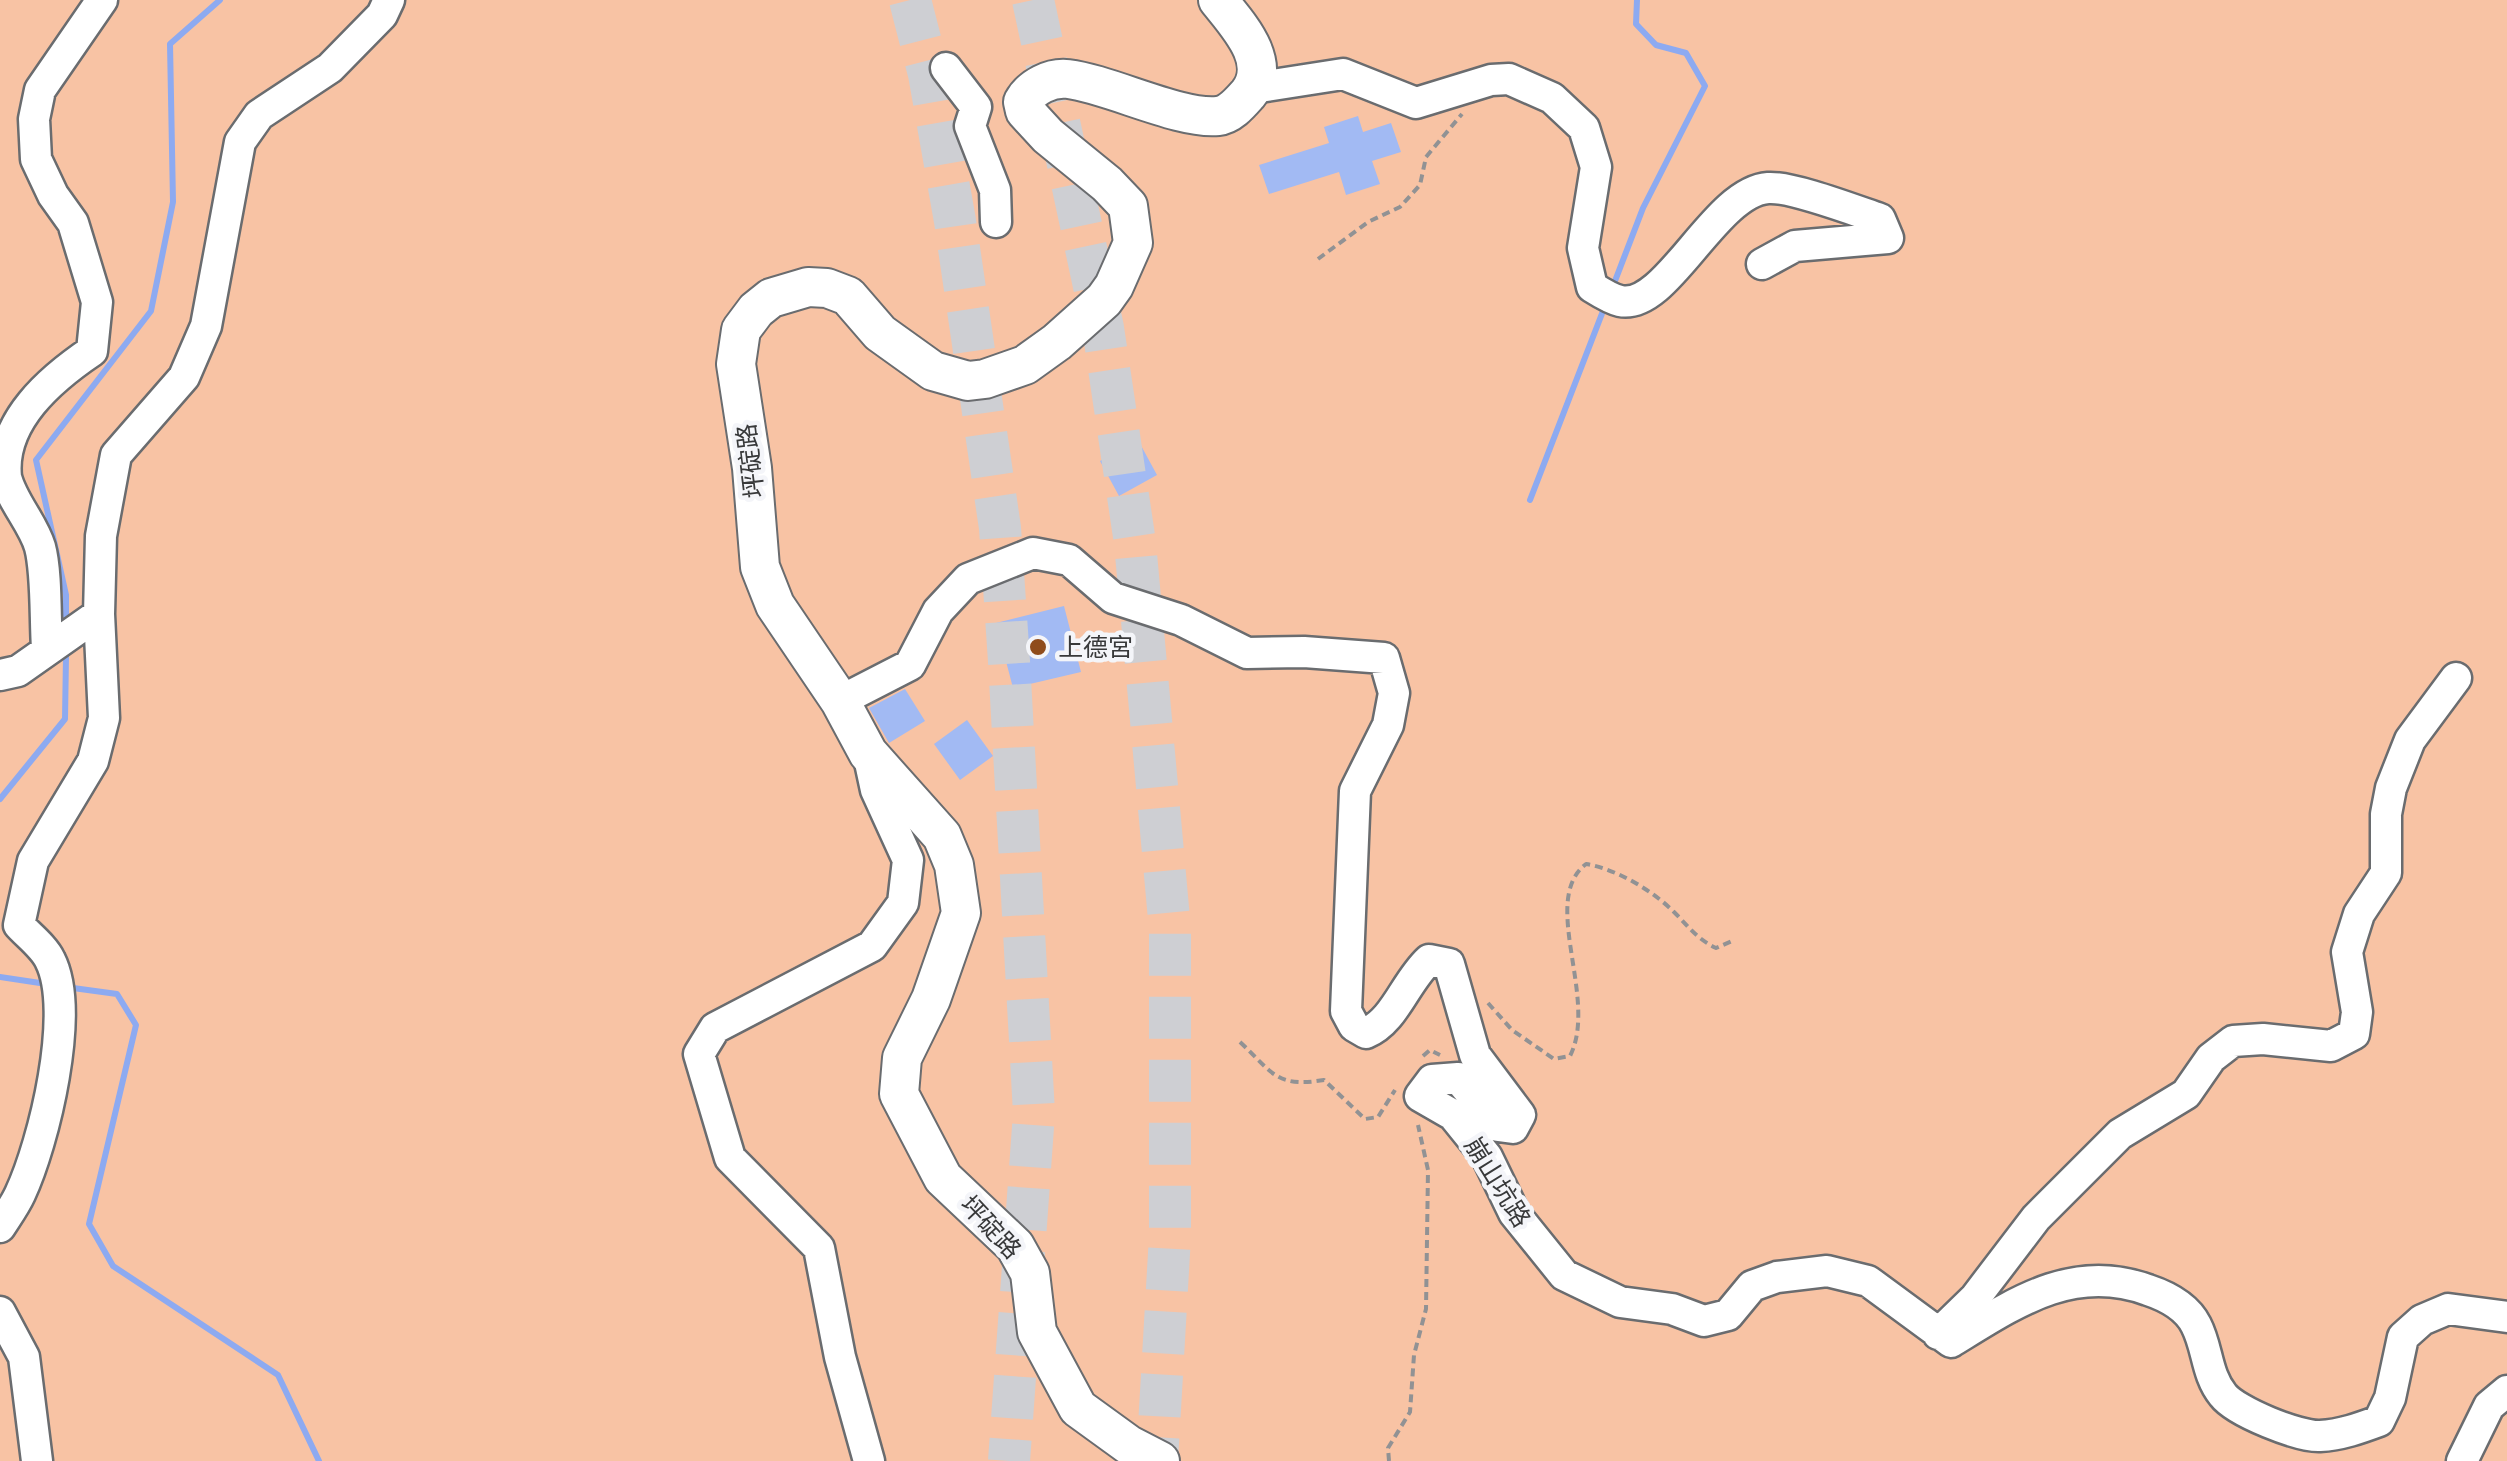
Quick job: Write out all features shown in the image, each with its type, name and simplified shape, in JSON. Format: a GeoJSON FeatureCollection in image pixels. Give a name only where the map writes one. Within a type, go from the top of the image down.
{"type":"FeatureCollection","features":[{"type":"Feature","properties":{"kind":"main road"},"geometry":{"type":"LineString","coordinates":[[1023,102],[1028,92],[1065,78],[1216,116],[1240,104],[1253,88],[1256,61],[1247,36],[1218,0]]}},
{"type":"Feature","properties":{"kind":"main road","name":"坪碇路"},"geometry":{"type":"LineString","coordinates":[[1023,102],[1031,119],[1048,136],[1128,206],[1133,243],[1104,300],[1057,342],[1025,364],[985,378],[952,378],[932,371],[880,333],[848,296],[808,286],[771,298],[756,310],[741,330],[736,364],[752,468],[760,566],[775,606],[840,701],[868,753],[942,836],[954,865],[961,913],[931,1000],[902,1058],[899,1094],[943,1178],[1015,1246],[1030,1272],[1037,1332],[1078,1408],[1129,1445],[1160,1461]]}},
{"type":"Feature","properties":{"kind":"street"},"geometry":{"type":"LineString","coordinates":[[48,648],[40,548],[6,479],[3,450],[18,418],[54,377],[92,352],[97,302],[73,224],[53,195],[36,159],[34,119],[40,90],[102,0]]}},
{"type":"Feature","properties":{"kind":"street"},"geometry":{"type":"LineString","coordinates":[[0,1227],[20,1195],[40,1136],[54,1075],[61,1005],[50,959],[18,925],[33,861],[92,761],[104,718],[98,614],[101,536],[116,455],[184,377],[206,326],[240,142],[258,116],[330,68],[382,14],[389,0]]}},
{"type":"Feature","properties":{"kind":"street"},"geometry":{"type":"LineString","coordinates":[[946,68],[976,107]]}},
{"type":"Feature","properties":{"kind":"street"},"geometry":{"type":"LineString","coordinates":[[1253,88],[1343,74],[1416,102],[1491,80],[1509,79],[1552,98],[1584,128],[1596,167],[1583,248],[1592,288],[1621,302],[1647,297],[1738,201],[1767,188],[1826,201],[1880,219],[1888,238],[1795,246],[1762,264]]}},
{"type":"Feature","properties":{"kind":"street"},"geometry":{"type":"LineString","coordinates":[[976,107],[1023,102]]}},
{"type":"Feature","properties":{"kind":"street"},"geometry":{"type":"LineString","coordinates":[[976,107],[970,126],[995,190],[996,222]]}},
{"type":"Feature","properties":{"kind":"street","name":"崩山坑路"},"geometry":{"type":"LineString","coordinates":[[840,701],[910,665],[938,611],[968,578],[1033,553],[1068,560],[1113,598],[1182,620],[1247,653],[1322,652],[1384,658],[1394,693],[1388,725],[1355,791],[1346,1011],[1354,1026],[1366,1033],[1380,1027],[1414,974],[1429,960],[1449,964],[1475,1055],[1520,1115],[1513,1128],[1498,1126],[1458,1078]]}},
{"type":"Feature","properties":{"kind":"street"},"geometry":{"type":"LineString","coordinates":[[0,675],[18,670],[98,614]]}},
{"type":"Feature","properties":{"kind":"street"},"geometry":{"type":"LineString","coordinates":[[2456,678],[2410,740],[2390,788],[2386,873],[2358,914],[2347,952],[2358,1012],[2354,1034],[2331,1046],[2234,1041],[2211,1058],[2186,1094],[2120,1134],[2036,1218],[1975,1298],[1938,1334],[1950,1342],[2026,1296],[2084,1280],[2135,1285],[2170,1297],[2196,1324],[2210,1374],[2226,1399],[2252,1415],[2316,1436],[2346,1433],[2379,1421],[2390,1398],[2402,1337],[2422,1320],[2448,1309],[2507,1316]]}},
{"type":"Feature","properties":{"kind":"street"},"geometry":{"type":"LineString","coordinates":[[868,753],[876,790],[908,860],[903,903],[872,946],[715,1028],[699,1054],[730,1158],[819,1248],[840,1357],[869,1461]]}},
{"type":"Feature","properties":{"kind":"street"},"geometry":{"type":"LineString","coordinates":[[1408,1091],[1432,1080],[1458,1078]]}},
{"type":"Feature","properties":{"kind":"street","name":"崩山坑路"},"geometry":{"type":"LineString","coordinates":[[1408,1091],[1452,1115],[1487,1157],[1514,1214],[1564,1275],[1620,1302],[1672,1309],[1704,1321],[1728,1315],[1752,1286],[1777,1277],[1828,1271],[1868,1281],[1938,1334]]}},
{"type":"Feature","properties":{"kind":"street"},"geometry":{"type":"LineString","coordinates":[[0,1312],[24,1357],[37,1461]]}},
{"type":"Feature","properties":{"kind":"street"},"geometry":{"type":"LineString","coordinates":[[2462,1461],[2489,1406],[2507,1391]]}},
{"type":"Feature","properties":{"kind":"path"},"geometry":{"type":"LineString","coordinates":[[1318,259],[1368,222],[1400,207],[1420,185],[1426,157],[1491,80]]}},
{"type":"Feature","properties":{"kind":"path"},"geometry":{"type":"LineString","coordinates":[[1480,994],[1512,1030],[1554,1059],[1570,1056],[1578,1039],[1580,1012],[1565,893],[1574,873],[1586,864],[1608,868],[1673,910],[1698,940],[1716,948],[1732,941]]}},
{"type":"Feature","properties":{"kind":"path"},"geometry":{"type":"LineString","coordinates":[[1240,1042],[1281,1081],[1301,1084],[1324,1080],[1365,1120],[1378,1117],[1408,1091],[1428,1170],[1426,1309],[1414,1355],[1410,1412],[1388,1448],[1389,1461]]}},
{"type":"Feature","properties":{"kind":"path"},"geometry":{"type":"LineString","coordinates":[[1418,1061],[1430,1050],[1442,1056],[1458,1078]]}},
{"type":"Feature","properties":{"kind":"shaded area"},"geometry":{"type":"Polygon","coordinates":[[[0,0],[2507,0],[2507,1461],[0,1461],[0,0]]]}},
{"type":"Feature","properties":{"kind":"building"},"geometry":{"type":"Polygon","coordinates":[[[1358,116],[1363,132],[1391,123],[1401,152],[1372,161],[1380,184],[1346,195],[1339,172],[1269,194],[1259,165],[1329,143],[1324,127],[1358,116]]]}},
{"type":"Feature","properties":{"kind":"building"},"geometry":{"type":"Polygon","coordinates":[[[1138,440],[1157,475],[1119,496],[1100,461],[1138,440]]]}},
{"type":"Feature","properties":{"kind":"building","name":"上德宮"},"geometry":{"type":"Polygon","coordinates":[[[1064,606],[1081,672],[1013,688],[996,623],[1064,606]]]}},
{"type":"Feature","properties":{"kind":"building"},"geometry":{"type":"Polygon","coordinates":[[[905,689],[925,721],[889,743],[869,708],[905,689]]]}},
{"type":"Feature","properties":{"kind":"building"},"geometry":{"type":"Polygon","coordinates":[[[967,720],[993,756],[960,780],[934,744],[967,720]]]}},
{"type":"Feature","properties":{"kind":"waterway"},"geometry":{"type":"LineString","coordinates":[[66,616],[66,595],[36,460],[151,311],[173,202],[170,44],[220,0]]}},
{"type":"Feature","properties":{"kind":"waterway"},"geometry":{"type":"LineString","coordinates":[[1615,281],[1643,208],[1705,86],[1686,53],[1656,45],[1636,24],[1637,0]]}},
{"type":"Feature","properties":{"kind":"waterway"},"geometry":{"type":"LineString","coordinates":[[1530,500],[1603,311]]}},
{"type":"Feature","properties":{"kind":"waterway"},"geometry":{"type":"LineString","coordinates":[[0,799],[65,719],[66,656]]}},
{"type":"Feature","properties":{"kind":"waterway"},"geometry":{"type":"LineString","coordinates":[[0,977],[40,983]]}},
{"type":"Feature","properties":{"kind":"waterway"},"geometry":{"type":"LineString","coordinates":[[73,988],[117,994],[136,1025],[89,1224],[113,1266],[278,1375],[319,1461]]}},
{"type":"Feature","properties":{"kind":"tunnel"},"geometry":{"type":"LineString","coordinates":[[910,0],[929,74],[955,221],[1000,528],[1034,1113],[1009,1461]]}},
{"type":"Feature","properties":{"kind":"tunnel"},"geometry":{"type":"LineString","coordinates":[[1033,0],[1103,328],[1135,543],[1170,930],[1170,1236],[1157,1461]]}},
{"type":"Feature","properties":{"kind":"place","name":"上德宮"},"geometry":{"type":"Point","coordinates":[1038,647]}}]}
